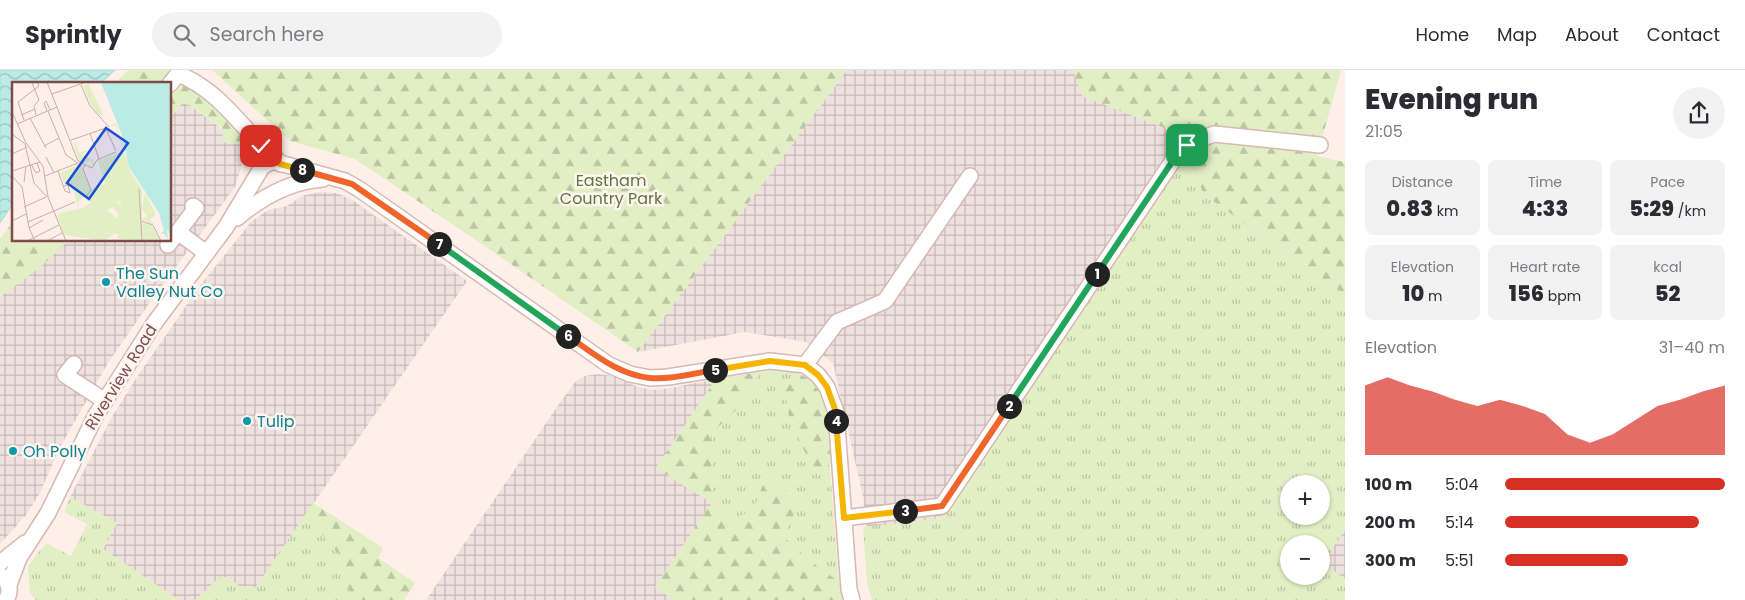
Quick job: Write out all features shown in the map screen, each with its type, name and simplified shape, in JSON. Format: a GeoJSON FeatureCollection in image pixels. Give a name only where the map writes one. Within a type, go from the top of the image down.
{"type":"FeatureCollection","features":[{"type":"Feature","properties":{"kind":"street"},"geometry":{"type":"LineString","coordinates":[[171,83],[178,74],[206,89],[241,121],[260,172]]}},
{"type":"Feature","properties":{"kind":"street"},"geometry":{"type":"LineString","coordinates":[[244,127],[261,146],[273,155],[281,164],[285,167],[288,176],[285,186],[280,190],[268,190],[261,185],[259,176],[262,167],[271,162],[281,164],[337,179],[352,184],[609,365],[630,374],[650,378],[668,377],[770,361],[805,365],[818,375],[827,387],[836,412],[852,600]]}},
{"type":"Feature","properties":{"kind":"street"},"geometry":{"type":"LineString","coordinates":[[844,518],[942,506],[1182,147],[1214,134],[1320,145]]}},
{"type":"Feature","properties":{"kind":"street","name":"Riverview Road"},"geometry":{"type":"LineString","coordinates":[[9,590],[16,566],[48,513],[96,415],[153,325],[226,227],[260,172]]}},
{"type":"Feature","properties":{"kind":"street"},"geometry":{"type":"LineString","coordinates":[[805,365],[837,322],[886,301],[970,176]]}},
{"type":"Feature","properties":{"kind":"street","name":"Riverview Road"},"geometry":{"type":"LineString","coordinates":[[226,227],[257,202],[280,190],[303,181],[337,179]]}},
{"type":"Feature","properties":{"kind":"street"},"geometry":{"type":"LineString","coordinates":[[168,245],[196,208],[193,206]]}},
{"type":"Feature","properties":{"kind":"street"},"geometry":{"type":"LineString","coordinates":[[178,232],[206,253]]}},
{"type":"Feature","properties":{"kind":"street"},"geometry":{"type":"LineString","coordinates":[[74,364],[65,375],[105,401]]}},
{"type":"Feature","properties":{"kind":"street","name":"Riverview Road"},"geometry":{"type":"LineString","coordinates":[[0,563],[32,537]]}},
{"type":"Feature","properties":{"kind":"shaded area"},"geometry":{"type":"Polygon","coordinates":[[[847,70],[1073,70],[1083,96],[1185,136],[1203,194],[1345,294],[1345,600],[876,600],[863,497],[833,363],[806,342],[745,332],[638,352],[847,70]]]}},
{"type":"Feature","properties":{"kind":"shaded area"},"geometry":{"type":"Polygon","coordinates":[[[182,103],[190,105],[223,130],[223,142],[240,144],[243,149],[241,168],[235,187],[153,298],[108,363],[58,451],[40,493],[26,515],[0,544],[0,297],[41,266],[68,241],[171,241],[171,117],[182,103]]]}},
{"type":"Feature","properties":{"kind":"shaded area"},"geometry":{"type":"Polygon","coordinates":[[[319,192],[337,193],[354,201],[467,281],[256,587],[239,586],[226,577],[220,577],[195,600],[179,600],[103,549],[117,523],[70,497],[113,415],[139,374],[202,283],[252,221],[268,210],[287,206],[302,196],[319,192]]]}},
{"type":"Feature","properties":{"kind":"shaded area"},"geometry":{"type":"Polygon","coordinates":[[[598,374],[612,376],[636,386],[652,390],[716,379],[656,468],[712,503],[655,587],[674,600],[426,600],[561,401],[577,380],[585,376],[598,374]]]}},
{"type":"Feature","properties":{"kind":"green space"},"geometry":{"type":"Polygon","coordinates":[[[128,70],[185,70],[171,83],[117,82],[128,70]]]}},
{"type":"Feature","properties":{"kind":"green space","name":"Eastham Country Park"},"geometry":{"type":"Polygon","coordinates":[[[212,70],[847,70],[638,352],[355,159],[290,141],[212,70]]]}},
{"type":"Feature","properties":{"kind":"green space"},"geometry":{"type":"Polygon","coordinates":[[[1073,70],[1341,70],[1317,156],[1345,162],[1345,294],[1203,194],[1185,136],[1082,96],[1073,70]]]}},
{"type":"Feature","properties":{"kind":"green space"},"geometry":{"type":"Polygon","coordinates":[[[186,80],[243,131],[240,144],[223,142],[222,128],[190,105],[182,103],[171,117],[171,96],[186,80]]]}},
{"type":"Feature","properties":{"kind":"green space"},"geometry":{"type":"Polygon","coordinates":[[[1187,145],[1203,194],[1345,294],[1345,530],[1330,552],[1330,535],[1280,535],[1280,585],[1330,585],[1330,568],[1345,579],[1345,600],[872,600],[867,584],[863,527],[933,519],[944,515],[1187,145]]]}},
{"type":"Feature","properties":{"kind":"green space"},"geometry":{"type":"Polygon","coordinates":[[[12,223],[12,241],[68,241],[43,265],[0,297],[0,239],[12,223]]]}},
{"type":"Feature","properties":{"kind":"green space"},"geometry":{"type":"Polygon","coordinates":[[[781,369],[809,380],[818,391],[825,406],[839,582],[844,600],[674,600],[655,587],[712,503],[656,468],[716,379],[781,369]]]}},
{"type":"Feature","properties":{"kind":"green space"},"geometry":{"type":"Polygon","coordinates":[[[760,372],[738,408],[711,434],[713,467],[712,503],[656,468],[716,379],[760,372]]]}},
{"type":"Feature","properties":{"kind":"green space"},"geometry":{"type":"Polygon","coordinates":[[[796,372],[810,380],[817,388],[825,408],[831,464],[814,470],[789,416],[784,388],[796,372]]]}},
{"type":"Feature","properties":{"kind":"green space"},"geometry":{"type":"Polygon","coordinates":[[[768,479],[783,486],[798,505],[784,537],[809,560],[839,582],[844,600],[674,600],[655,587],[712,503],[731,519],[753,511],[762,487],[768,479]]]}},
{"type":"Feature","properties":{"kind":"green space"},"geometry":{"type":"Polygon","coordinates":[[[70,497],[117,523],[103,549],[179,600],[35,600],[30,593],[28,566],[46,543],[71,556],[87,524],[64,512],[70,497]]]}},
{"type":"Feature","properties":{"kind":"green space"},"geometry":{"type":"Polygon","coordinates":[[[313,503],[383,548],[378,558],[415,583],[404,600],[195,600],[220,577],[226,577],[239,586],[256,587],[313,503]]]}},
{"type":"Feature","properties":{"kind":"green space"},"geometry":{"type":"Polygon","coordinates":[[[313,503],[383,548],[378,558],[415,583],[404,600],[347,600],[350,592],[340,555],[305,515],[313,503]]]}},
{"type":"Feature","properties":{"kind":"water"},"geometry":{"type":"Polygon","coordinates":[[[0,70],[115,70],[102,82],[12,82],[12,205],[0,223],[0,70]]]}},
{"type":"Feature","properties":{"kind":"place","name":"The Sun Valley Nut Co"},"geometry":{"type":"Point","coordinates":[106,282]}},
{"type":"Feature","properties":{"kind":"place","name":"Tulip"},"geometry":{"type":"Point","coordinates":[247,421]}},
{"type":"Feature","properties":{"kind":"place","name":"Oh Polly"},"geometry":{"type":"Point","coordinates":[13,451]}},
{"type":"Feature","properties":{"kind":"route"},"geometry":{"type":"LineString","coordinates":[[261,146],[273,155],[280,164],[352,184],[416,227],[609,365],[630,374],[650,378],[668,377],[770,361],[805,365],[818,375],[827,387],[836,412],[844,518],[942,506],[1182,147],[1187,145]]}}]}
